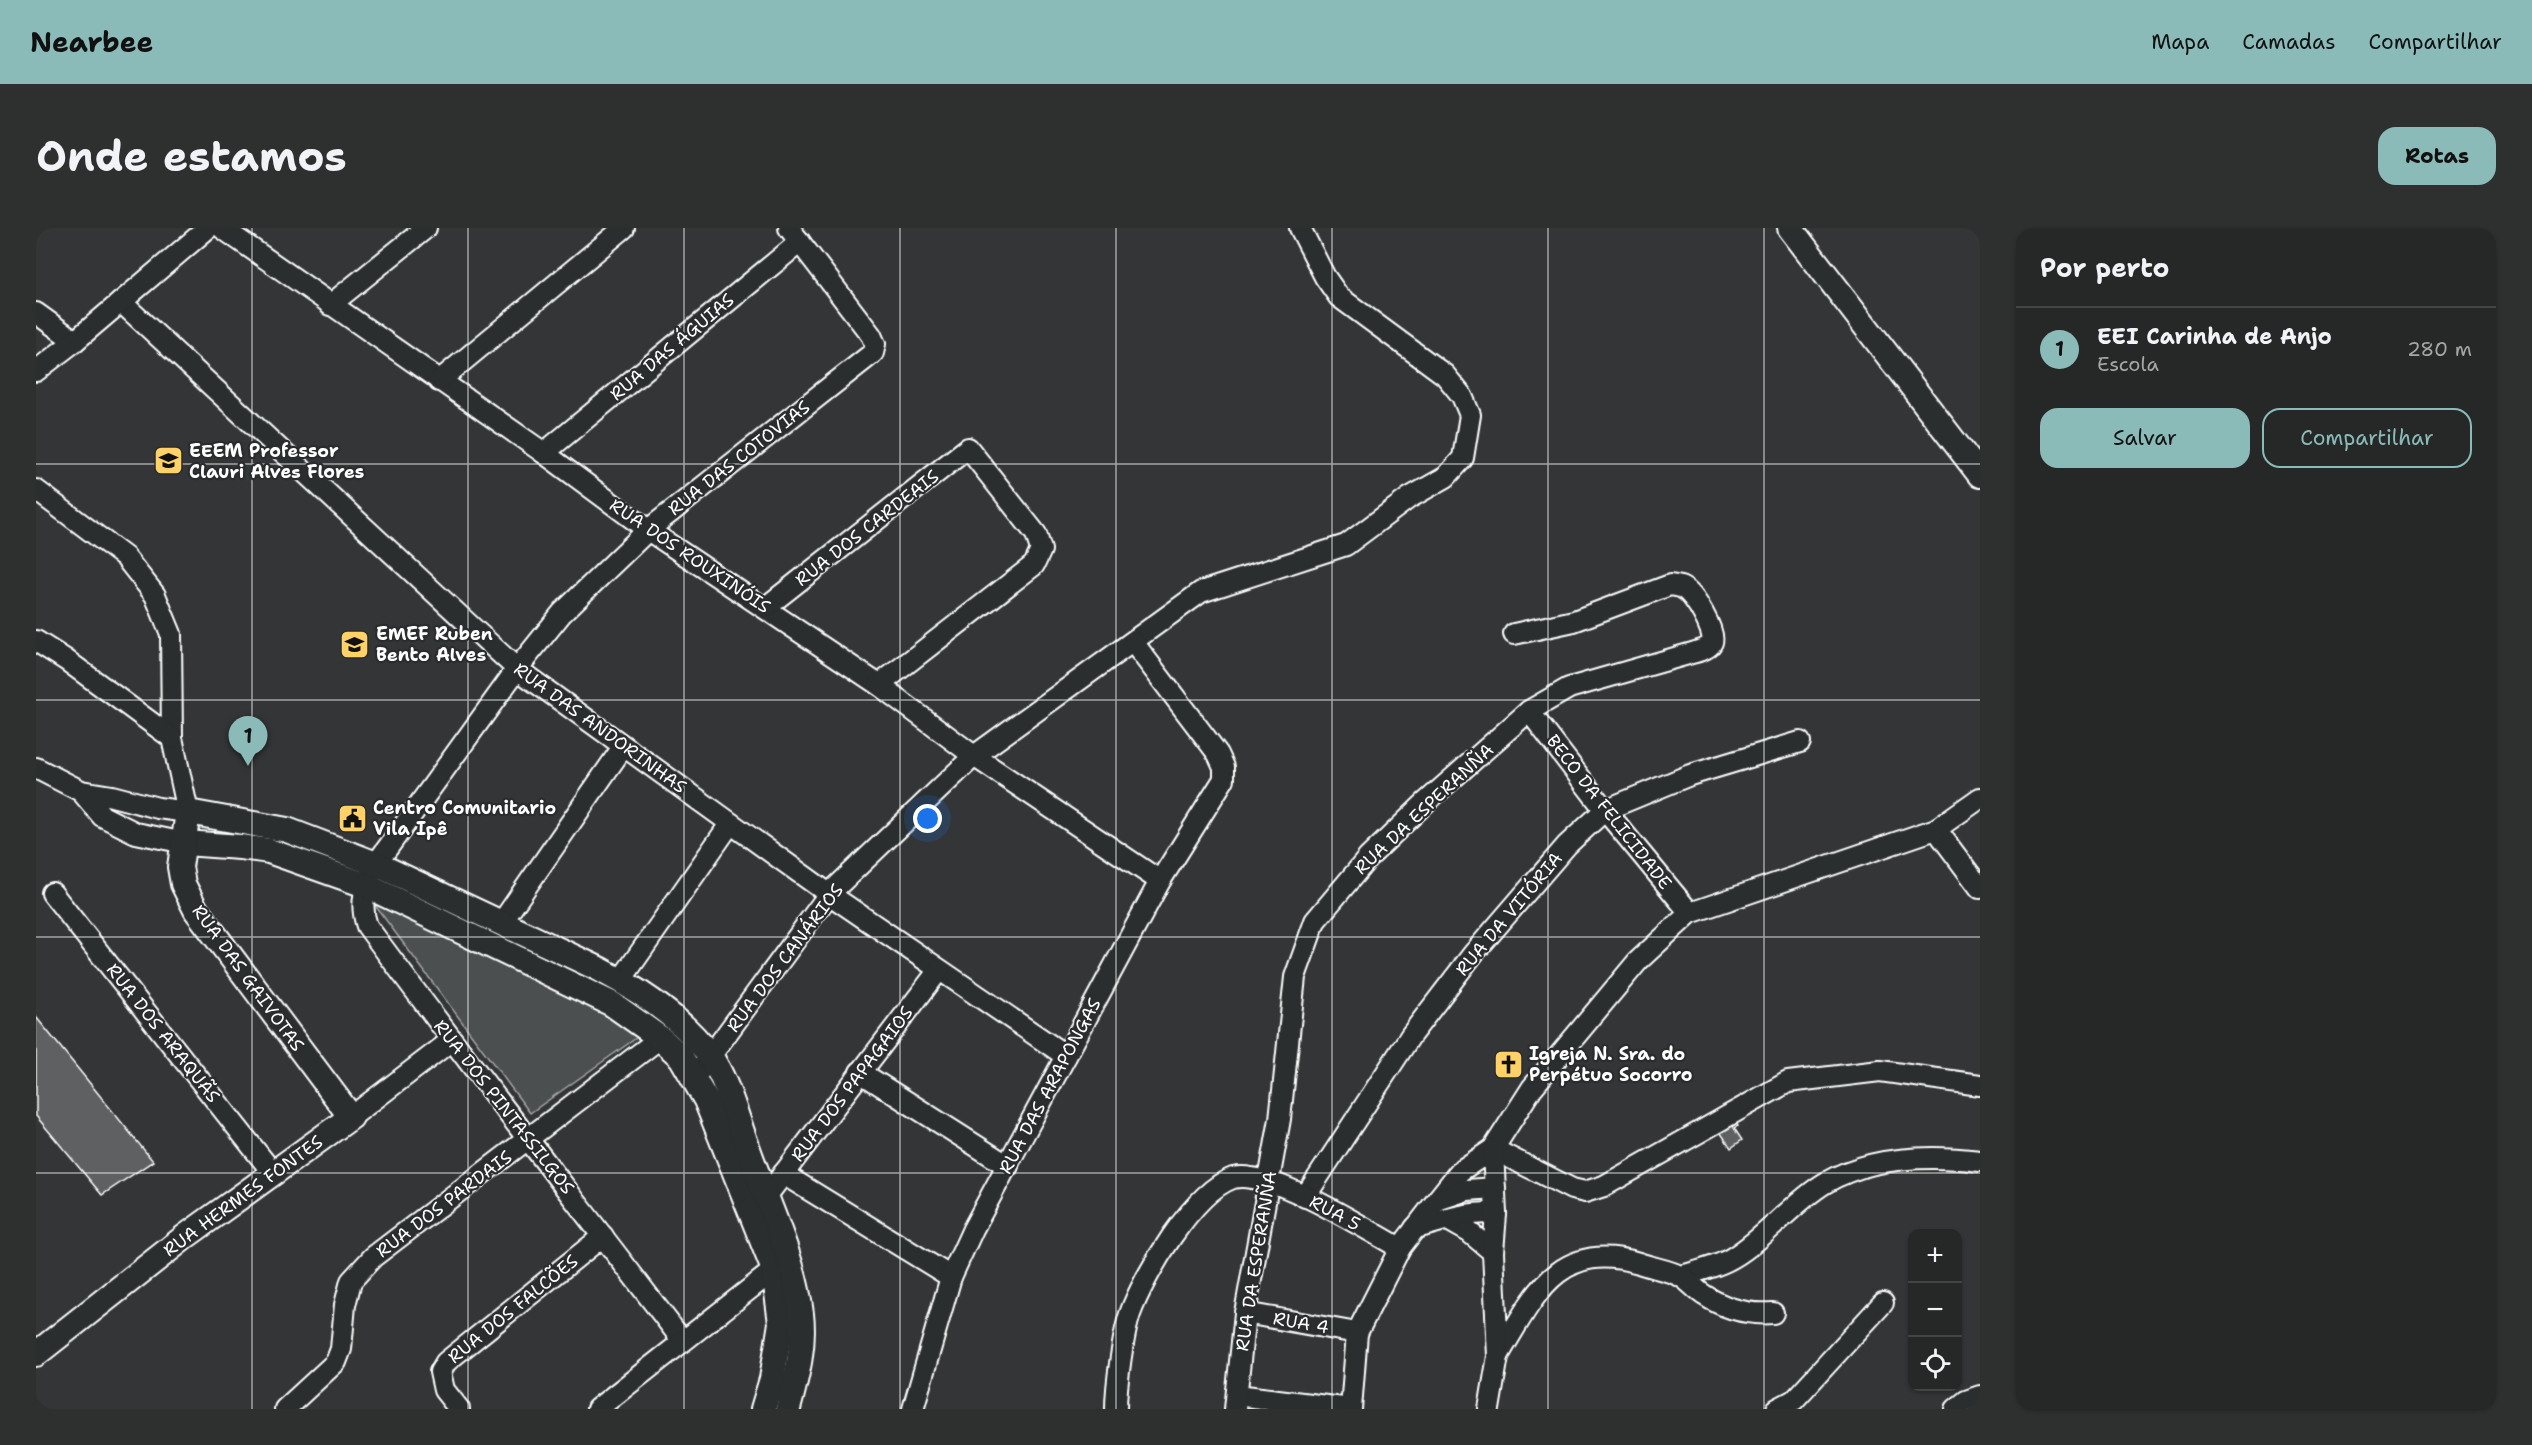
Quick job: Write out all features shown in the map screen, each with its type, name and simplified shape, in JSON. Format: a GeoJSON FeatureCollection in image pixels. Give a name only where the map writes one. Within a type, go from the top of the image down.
{"type":"FeatureCollection","features":[{"type":"Feature","properties":{"kind":"street"},"geometry":{"type":"LineString","coordinates":[[36,370],[75,342],[208,228]]}},
{"type":"Feature","properties":{"kind":"street","name":"RUA DOS ROUXINÓIS"},"geometry":{"type":"LineString","coordinates":[[222,228],[330,306],[544,453],[648,530],[766,607],[879,685],[974,756],[1160,881]]}},
{"type":"Feature","properties":{"kind":"street"},"geometry":{"type":"LineString","coordinates":[[330,306],[426,228]]}},
{"type":"Feature","properties":{"kind":"street"},"geometry":{"type":"LineString","coordinates":[[439,381],[624,228]]}},
{"type":"Feature","properties":{"kind":"street"},"geometry":{"type":"LineString","coordinates":[[1133,642],[1200,592],[1346,545],[1409,498],[1446,477],[1463,458],[1470,415],[1462,396],[1445,375],[1339,297],[1325,277],[1300,228]]}},
{"type":"Feature","properties":{"kind":"street"},"geometry":{"type":"LineString","coordinates":[[1790,228],[1980,475]]}},
{"type":"Feature","properties":{"kind":"street","name":"RUA DAS COTOVIAS"},"geometry":{"type":"LineString","coordinates":[[371,874],[518,669],[562,613],[648,530],[873,353],[872,334],[795,235]]}},
{"type":"Feature","properties":{"kind":"street","name":"RUA DAS ÁGUIAS"},"geometry":{"type":"LineString","coordinates":[[544,453],[795,235]]}},
{"type":"Feature","properties":{"kind":"street","name":"RUA DAS ANDORINHAS"},"geometry":{"type":"LineString","coordinates":[[121,302],[518,669],[829,894],[1066,1056]]}},
{"type":"Feature","properties":{"kind":"street"},"geometry":{"type":"LineString","coordinates":[[36,313],[75,342]]}},
{"type":"Feature","properties":{"kind":"street","name":"RUA DOS CARDEAIS"},"geometry":{"type":"LineString","coordinates":[[766,607],[968,448],[1036,534],[1041,550],[1034,565],[879,685]]}},
{"type":"Feature","properties":{"kind":"street","name":"RUA DAS GAIVOTAS"},"geometry":{"type":"LineString","coordinates":[[36,490],[125,558],[155,595],[171,634],[172,738],[188,812],[180,867],[183,884],[196,910],[351,1117]]}},
{"type":"Feature","properties":{"kind":"street","name":"RUA DA ESPERANÑA"},"geometry":{"type":"LineString","coordinates":[[1236,1402],[1245,1312],[1280,1119],[1295,977],[1315,921],[1368,858],[1426,802],[1529,711],[1569,688],[1709,647],[1713,640],[1712,632],[1695,600],[1684,588],[1670,585],[1574,621],[1515,634]]}},
{"type":"Feature","properties":{"kind":"street"},"geometry":{"type":"LineString","coordinates":[[36,641],[66,660],[172,738]]}},
{"type":"Feature","properties":{"kind":"street","name":"RUA DOS CANÁRIOS"},"geometry":{"type":"LineString","coordinates":[[695,1077],[829,894],[974,756],[1133,642]]}},
{"type":"Feature","properties":{"kind":"street","name":"RUA DAS ARAPONGAS"},"geometry":{"type":"LineString","coordinates":[[913,1409],[951,1278],[973,1229],[1160,881],[1224,778],[1224,767],[1218,754],[1133,642]]}},
{"type":"Feature","properties":{"kind":"street","name":"BECO DA FELICIDADE"},"geometry":{"type":"LineString","coordinates":[[1529,711],[1605,810],[1689,913]]}},
{"type":"Feature","properties":{"kind":"street","name":"RUA DA VITÓRIA"},"geometry":{"type":"LineString","coordinates":[[1305,1197],[1412,1035],[1473,954],[1567,845],[1605,810],[1690,775],[1800,742]]}},
{"type":"Feature","properties":{"kind":"street"},"geometry":{"type":"LineString","coordinates":[[502,922],[623,747]]}},
{"type":"Feature","properties":{"kind":"street"},"geometry":{"type":"LineString","coordinates":[[36,768],[81,791],[112,796],[158,808],[288,830],[612,1004],[660,1038],[681,1057],[695,1077],[717,1125],[774,1270],[781,1323],[772,1379],[764,1409]]}},
{"type":"Feature","properties":{"kind":"street"},"geometry":{"type":"LineString","coordinates":[[81,791],[102,816],[136,833],[185,843],[240,847],[269,852],[371,874],[502,922],[621,980],[680,1023],[711,1057],[725,1088],[792,1266],[802,1316],[800,1364],[788,1409]]}},
{"type":"Feature","properties":{"kind":"street"},"geometry":{"type":"LineString","coordinates":[[1236,1402],[1351,1409],[1357,1333],[1400,1248],[1460,1171],[1493,1149],[1539,1079],[1638,961],[1689,913],[1936,830],[1980,798]]}},
{"type":"Feature","properties":{"kind":"street"},"geometry":{"type":"LineString","coordinates":[[621,980],[730,824]]}},
{"type":"Feature","properties":{"kind":"street"},"geometry":{"type":"LineString","coordinates":[[1936,830],[1980,888]]}},
{"type":"Feature","properties":{"kind":"street","name":"RUA DOS PINTASSILGOS"},"geometry":{"type":"LineString","coordinates":[[371,874],[362,908],[367,926],[682,1340]]}},
{"type":"Feature","properties":{"kind":"street","name":"RUA DOS ARAQUÃS"},"geometry":{"type":"LineString","coordinates":[[52,893],[273,1173]]}},
{"type":"Feature","properties":{"kind":"street","name":"RUA DOS PAPAGAIOS"},"geometry":{"type":"LineString","coordinates":[[765,1198],[939,970]]}},
{"type":"Feature","properties":{"kind":"street","name":"RUA DOS PARDAIS"},"geometry":{"type":"LineString","coordinates":[[285,1409],[336,1362],[341,1349],[345,1305],[351,1281],[373,1257],[660,1038]]}},
{"type":"Feature","properties":{"kind":"street","name":"RUA HERMES FONTES"},"geometry":{"type":"LineString","coordinates":[[36,1354],[186,1236],[351,1117],[452,1040]]}},
{"type":"Feature","properties":{"kind":"street"},"geometry":{"type":"LineString","coordinates":[[1493,1149],[1572,1189],[1585,1192],[1604,1186],[1788,1082],[1880,1071],[1980,1085]]}},
{"type":"Feature","properties":{"kind":"street"},"geometry":{"type":"LineString","coordinates":[[860,1072],[1008,1166]]}},
{"type":"Feature","properties":{"kind":"street"},"geometry":{"type":"LineString","coordinates":[[1489,1409],[1498,1356],[1493,1252],[1496,1214],[1493,1149]]}},
{"type":"Feature","properties":{"kind":"street"},"geometry":{"type":"LineString","coordinates":[[1681,1276],[1731,1258],[1824,1184],[1858,1168],[1892,1160],[1958,1158],[1980,1161]]}},
{"type":"Feature","properties":{"kind":"street"},"geometry":{"type":"LineString","coordinates":[[783,1173],[951,1278]]}},
{"type":"Feature","properties":{"kind":"street"},"geometry":{"type":"LineString","coordinates":[[1116,1409],[1116,1394],[1129,1317],[1143,1281],[1156,1260],[1190,1213],[1214,1188],[1234,1178],[1254,1178],[1268,1182]]}},
{"type":"Feature","properties":{"kind":"street","name":"RUA 5"},"geometry":{"type":"LineString","coordinates":[[1268,1182],[1305,1197],[1400,1248]]}},
{"type":"Feature","properties":{"kind":"street"},"geometry":{"type":"LineString","coordinates":[[1437,1200],[1467,1190],[1495,1188]]}},
{"type":"Feature","properties":{"kind":"street"},"geometry":{"type":"LineString","coordinates":[[1415,1228],[1482,1212],[1496,1214]]}},
{"type":"Feature","properties":{"kind":"street"},"geometry":{"type":"LineString","coordinates":[[1448,1220],[1460,1226],[1493,1252]]}},
{"type":"Feature","properties":{"kind":"street","name":"RUA DOS FALCÕES"},"geometry":{"type":"LineString","coordinates":[[459,1409],[444,1390],[440,1372],[446,1362],[603,1236]]}},
{"type":"Feature","properties":{"kind":"street"},"geometry":{"type":"LineString","coordinates":[[1498,1356],[1537,1293],[1562,1269],[1588,1258],[1615,1256],[1681,1276],[1704,1295],[1725,1306],[1753,1315],[1773,1313]]}},
{"type":"Feature","properties":{"kind":"street"},"geometry":{"type":"LineString","coordinates":[[597,1409],[774,1270]]}},
{"type":"Feature","properties":{"kind":"street"},"geometry":{"type":"LineString","coordinates":[[1777,1409],[1794,1400],[1883,1303]]}},
{"type":"Feature","properties":{"kind":"street","name":"RUA 4"},"geometry":{"type":"LineString","coordinates":[[1245,1312],[1357,1333]]}},
{"type":"Feature","properties":{"kind":"street"},"geometry":{"type":"LineString","coordinates":[[1956,1409],[1966,1401],[1980,1396]]}},
{"type":"Feature","properties":{"kind":"shaded area"},"geometry":{"type":"Polygon","coordinates":[[[374,904],[620,1018],[639,1036],[530,1113],[374,904]]]}},
{"type":"Feature","properties":{"kind":"building"},"geometry":{"type":"Polygon","coordinates":[[[36,1017],[153,1161],[102,1195],[36,1116],[36,1017]]]}},
{"type":"Feature","properties":{"kind":"building"},"geometry":{"type":"Polygon","coordinates":[[[1731,1115],[1738,1126],[1734,1128],[1742,1140],[1731,1148],[1716,1126],[1731,1115]]]}},
{"type":"Feature","properties":{"kind":"place","name":"EEEM Professor Clauri Alves Flores"},"geometry":{"type":"Point","coordinates":[168,461]}},
{"type":"Feature","properties":{"kind":"place","name":"EMEF Ruben Bento Alves"},"geometry":{"type":"Point","coordinates":[355,644]}},
{"type":"Feature","properties":{"kind":"place","name":"EEI Carinha de Anjo"},"geometry":{"type":"Point","coordinates":[248,766]}},
{"type":"Feature","properties":{"kind":"place","name":"Centro Comunitario Vila Ipê"},"geometry":{"type":"Point","coordinates":[352,818]}},
{"type":"Feature","properties":{"kind":"place","name":"Igreja N. Sra. do Perpétuo Socorro"},"geometry":{"type":"Point","coordinates":[1508,1064]}}]}
